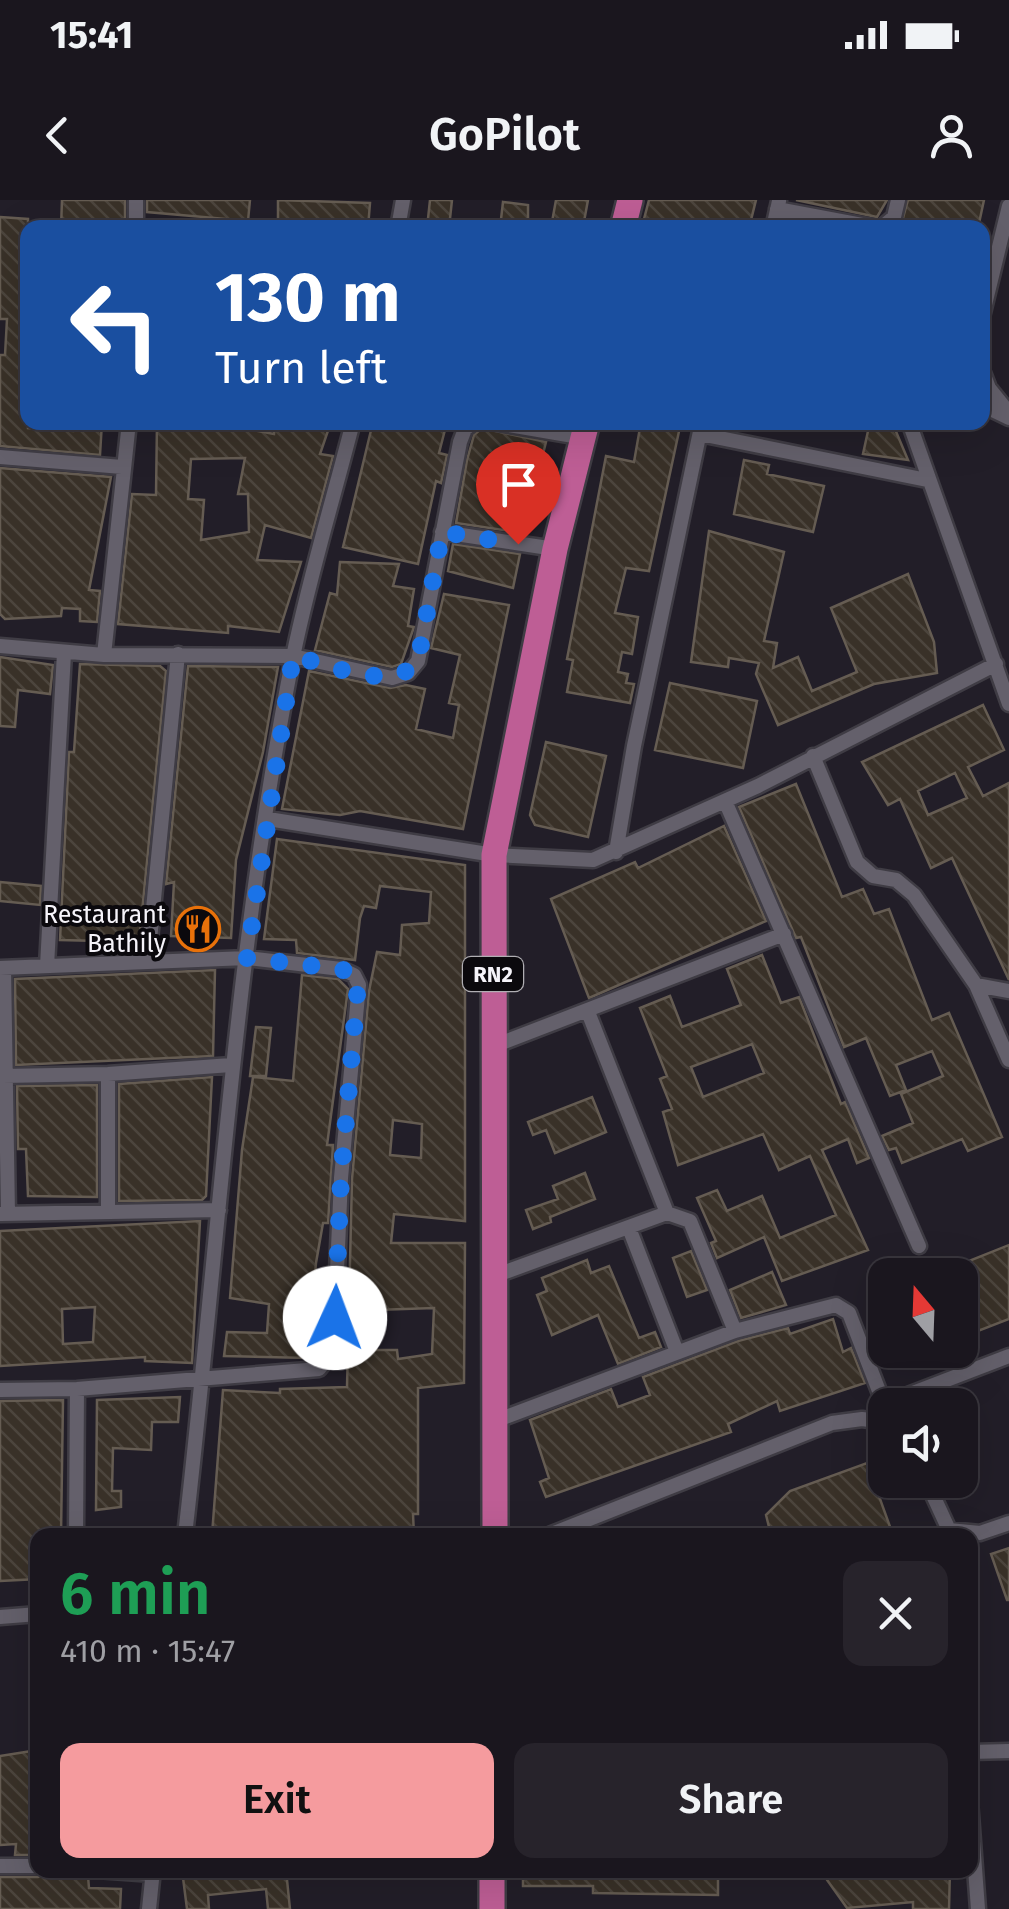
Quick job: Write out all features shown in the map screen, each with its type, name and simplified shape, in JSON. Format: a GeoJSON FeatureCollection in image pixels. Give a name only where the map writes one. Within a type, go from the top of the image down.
{"type":"FeatureCollection","features":[{"type":"Feature","properties":{"kind":"highway","name":"RN2"},"geometry":{"type":"LineString","coordinates":[[495,1528],[494,855],[555,550],[586,430]]}},
{"type":"Feature","properties":{"kind":"highway"},"geometry":{"type":"LineString","coordinates":[[492,1878],[492,1909]]}},
{"type":"Feature","properties":{"kind":"street"},"geometry":{"type":"LineString","coordinates":[[778,205],[844,220]]}},
{"type":"Feature","properties":{"kind":"street"},"geometry":{"type":"LineString","coordinates":[[990,285],[1009,206]]}},
{"type":"Feature","properties":{"kind":"street"},"geometry":{"type":"LineString","coordinates":[[990,391],[1009,416]]}},
{"type":"Feature","properties":{"kind":"street"},"geometry":{"type":"LineString","coordinates":[[104,655],[128,430]]}},
{"type":"Feature","properties":{"kind":"street"},"geometry":{"type":"LineString","coordinates":[[186,1528],[231,1065],[247,958],[293,656],[351,430]]}},
{"type":"Feature","properties":{"kind":"street"},"geometry":{"type":"LineString","coordinates":[[0,646],[104,655],[293,656],[392,678],[408,674],[418,661],[464,430]]}},
{"type":"Feature","properties":{"kind":"street"},"geometry":{"type":"LineString","coordinates":[[616,852],[634,746],[701,430]]}},
{"type":"Feature","properties":{"kind":"street"},"geometry":{"type":"LineString","coordinates":[[710,430],[927,480]]}},
{"type":"Feature","properties":{"kind":"street"},"geometry":{"type":"LineString","coordinates":[[912,430],[1009,704]]}},
{"type":"Feature","properties":{"kind":"street"},"geometry":{"type":"LineString","coordinates":[[0,457],[122,466]]}},
{"type":"Feature","properties":{"kind":"street"},"geometry":{"type":"LineString","coordinates":[[442,532],[555,550]]}},
{"type":"Feature","properties":{"kind":"street"},"geometry":{"type":"LineString","coordinates":[[47,966],[64,653]]}},
{"type":"Feature","properties":{"kind":"street"},"geometry":{"type":"LineString","coordinates":[[148,960],[178,654]]}},
{"type":"Feature","properties":{"kind":"street"},"geometry":{"type":"LineString","coordinates":[[268,819],[494,855],[593,860],[725,801],[996,664]]}},
{"type":"Feature","properties":{"kind":"street"},"geometry":{"type":"LineString","coordinates":[[813,756],[857,862],[873,876],[896,880],[914,895],[976,985],[1009,1060]]}},
{"type":"Feature","properties":{"kind":"street"},"geometry":{"type":"LineString","coordinates":[[725,801],[920,1246]]}},
{"type":"Feature","properties":{"kind":"street"},"geometry":{"type":"LineString","coordinates":[[494,1046],[784,934]]}},
{"type":"Feature","properties":{"kind":"street"},"geometry":{"type":"LineString","coordinates":[[0,1390],[76,1389],[319,1369],[328,1359],[335,1318],[341,1178],[358,984],[354,975],[341,969],[247,958],[2,968],[4,1214],[219,1210]]}},
{"type":"Feature","properties":{"kind":"street"},"geometry":{"type":"LineString","coordinates":[[976,985],[1009,992]]}},
{"type":"Feature","properties":{"kind":"street"},"geometry":{"type":"LineString","coordinates":[[588,1012],[667,1214]]}},
{"type":"Feature","properties":{"kind":"street"},"geometry":{"type":"LineString","coordinates":[[3,1076],[108,1074],[231,1065]]}},
{"type":"Feature","properties":{"kind":"street"},"geometry":{"type":"LineString","coordinates":[[108,1074],[108,1212]]}},
{"type":"Feature","properties":{"kind":"street"},"geometry":{"type":"LineString","coordinates":[[497,1274],[667,1214],[690,1220],[735,1331]]}},
{"type":"Feature","properties":{"kind":"street"},"geometry":{"type":"LineString","coordinates":[[629,1228],[677,1352]]}},
{"type":"Feature","properties":{"kind":"street"},"geometry":{"type":"LineString","coordinates":[[495,1421],[735,1331],[836,1305],[849,1314],[878,1388]]}},
{"type":"Feature","properties":{"kind":"street"},"geometry":{"type":"LineString","coordinates":[[926,1388],[1009,1356]]}},
{"type":"Feature","properties":{"kind":"street"},"geometry":{"type":"LineString","coordinates":[[76,1389],[76,1528]]}},
{"type":"Feature","properties":{"kind":"street"},"geometry":{"type":"LineString","coordinates":[[567,1528],[832,1423],[868,1422]]}},
{"type":"Feature","properties":{"kind":"street"},"geometry":{"type":"LineString","coordinates":[[934,1498],[948,1528]]}},
{"type":"Feature","properties":{"kind":"street"},"geometry":{"type":"LineString","coordinates":[[978,1534],[1009,1523]]}},
{"type":"Feature","properties":{"kind":"street"},"geometry":{"type":"LineString","coordinates":[[0,1617],[30,1615]]}},
{"type":"Feature","properties":{"kind":"street"},"geometry":{"type":"LineString","coordinates":[[978,1752],[1009,1751]]}},
{"type":"Feature","properties":{"kind":"street"},"geometry":{"type":"LineString","coordinates":[[0,1866],[30,1866]]}},
{"type":"Feature","properties":{"kind":"street"},"geometry":{"type":"LineString","coordinates":[[149,1909],[152,1878]]}},
{"type":"Feature","properties":{"kind":"street"},"geometry":{"type":"LineString","coordinates":[[976,1878],[978,1909]]}},
{"type":"Feature","properties":{"kind":"building"},"geometry":{"type":"Polygon","coordinates":[[[62,200],[125,200],[125,220],[61,220],[62,200]]]}},
{"type":"Feature","properties":{"kind":"building"},"geometry":{"type":"Polygon","coordinates":[[[147,200],[250,200],[248,220],[147,212],[147,200]]]}},
{"type":"Feature","properties":{"kind":"building"},"geometry":{"type":"Polygon","coordinates":[[[278,200],[370,203],[369,220],[278,220],[278,200]]]}},
{"type":"Feature","properties":{"kind":"building"},"geometry":{"type":"Polygon","coordinates":[[[430,200],[452,200],[450,220],[428,220],[430,200]]]}},
{"type":"Feature","properties":{"kind":"building"},"geometry":{"type":"Polygon","coordinates":[[[556,200],[588,200],[584,220],[552,220],[556,200]]]}},
{"type":"Feature","properties":{"kind":"building"},"geometry":{"type":"Polygon","coordinates":[[[649,200],[756,200],[751,220],[644,219],[649,200]]]}},
{"type":"Feature","properties":{"kind":"building"},"geometry":{"type":"Polygon","coordinates":[[[796,200],[887,200],[877,217],[796,200]]]}},
{"type":"Feature","properties":{"kind":"building"},"geometry":{"type":"Polygon","coordinates":[[[908,200],[984,200],[980,220],[902,220],[908,200]]]}},
{"type":"Feature","properties":{"kind":"building"},"geometry":{"type":"Polygon","coordinates":[[[503,202],[528,205],[528,220],[501,220],[503,202]]]}},
{"type":"Feature","properties":{"kind":"building"},"geometry":{"type":"Polygon","coordinates":[[[0,217],[28,219],[20,220],[20,430],[102,430],[100,455],[0,446],[0,355],[5,355],[7,319],[0,319],[0,217]]]}},
{"type":"Feature","properties":{"kind":"building"},"geometry":{"type":"Polygon","coordinates":[[[157,430],[253,430],[274,434],[274,430],[328,430],[320,454],[333,456],[311,538],[265,525],[257,560],[301,562],[279,632],[228,626],[228,633],[118,624],[132,494],[156,495],[157,430]],[[245,458],[191,459],[188,499],[204,500],[201,540],[249,532],[248,494],[238,494],[245,458]]]}},
{"type":"Feature","properties":{"kind":"building"},"geometry":{"type":"Polygon","coordinates":[[[371,430],[445,430],[439,453],[447,455],[441,483],[436,481],[418,564],[343,547],[371,430]]]}},
{"type":"Feature","properties":{"kind":"building"},"geometry":{"type":"Polygon","coordinates":[[[480,430],[491,430],[546,442],[523,533],[456,523],[474,435],[480,430]]]}},
{"type":"Feature","properties":{"kind":"building"},"geometry":{"type":"Polygon","coordinates":[[[640,430],[679,430],[649,571],[626,568],[615,613],[638,617],[632,654],[622,652],[618,672],[628,674],[626,683],[634,684],[630,703],[567,692],[573,660],[567,659],[606,456],[634,462],[640,430]]]}},
{"type":"Feature","properties":{"kind":"building"},"geometry":{"type":"Polygon","coordinates":[[[868,430],[895,430],[908,460],[863,454],[868,430]]]}},
{"type":"Feature","properties":{"kind":"building"},"geometry":{"type":"Polygon","coordinates":[[[744,460],[769,465],[767,474],[824,486],[813,532],[734,514],[744,460]]]}},
{"type":"Feature","properties":{"kind":"building"},"geometry":{"type":"Polygon","coordinates":[[[0,468],[111,477],[89,590],[100,591],[97,622],[80,621],[80,609],[62,608],[61,616],[5,619],[0,614],[0,468]]]}},
{"type":"Feature","properties":{"kind":"building"},"geometry":{"type":"Polygon","coordinates":[[[709,531],[784,552],[764,641],[777,643],[773,668],[798,657],[812,691],[857,672],[831,608],[908,574],[934,642],[937,673],[874,684],[778,725],[756,674],[759,663],[729,658],[728,667],[691,662],[709,531]]]}},
{"type":"Feature","properties":{"kind":"building"},"geometry":{"type":"Polygon","coordinates":[[[453,544],[520,554],[513,588],[448,571],[453,544]]]}},
{"type":"Feature","properties":{"kind":"building"},"geometry":{"type":"Polygon","coordinates":[[[340,562],[399,564],[393,586],[414,589],[408,626],[414,627],[401,664],[392,667],[315,650],[330,593],[337,595],[340,562]]]}},
{"type":"Feature","properties":{"kind":"building"},"geometry":{"type":"Polygon","coordinates":[[[444,594],[509,605],[463,829],[360,811],[340,815],[282,809],[309,671],[390,688],[406,685],[425,689],[416,729],[453,738],[459,705],[449,703],[460,655],[431,648],[444,594]]]}},
{"type":"Feature","properties":{"kind":"building"},"geometry":{"type":"Polygon","coordinates":[[[0,657],[53,665],[50,694],[18,690],[15,727],[0,726],[0,657]]]}},
{"type":"Feature","properties":{"kind":"building"},"geometry":{"type":"Polygon","coordinates":[[[80,664],[160,666],[166,671],[139,942],[60,940],[69,752],[74,752],[80,664]]]}},
{"type":"Feature","properties":{"kind":"building"},"geometry":{"type":"Polygon","coordinates":[[[188,666],[278,667],[263,752],[236,860],[231,938],[171,936],[174,882],[166,884],[188,666]]]}},
{"type":"Feature","properties":{"kind":"building"},"geometry":{"type":"Polygon","coordinates":[[[670,683],[757,701],[743,768],[655,750],[670,683]]]}},
{"type":"Feature","properties":{"kind":"building"},"geometry":{"type":"Polygon","coordinates":[[[983,705],[1004,750],[968,767],[983,796],[1009,783],[1009,980],[952,858],[931,868],[900,799],[888,805],[862,762],[983,705]],[[955,773],[918,791],[928,815],[967,798],[955,773]]]}},
{"type":"Feature","properties":{"kind":"building"},"geometry":{"type":"Polygon","coordinates":[[[546,742],[606,756],[588,837],[535,825],[530,815],[546,742]]]}},
{"type":"Feature","properties":{"kind":"building"},"geometry":{"type":"Polygon","coordinates":[[[796,784],[842,897],[863,889],[874,914],[889,909],[932,1020],[949,1013],[1002,1137],[968,1151],[962,1139],[902,1163],[896,1148],[889,1150],[882,1136],[913,1123],[901,1094],[943,1076],[932,1051],[896,1065],[906,1090],[890,1096],[866,1038],[844,1047],[801,937],[796,938],[739,807],[796,784]]]}},
{"type":"Feature","properties":{"kind":"building"},"geometry":{"type":"Polygon","coordinates":[[[724,826],[766,921],[589,998],[551,899],[635,862],[638,868],[724,826]]]}},
{"type":"Feature","properties":{"kind":"building"},"geometry":{"type":"Polygon","coordinates":[[[277,839],[465,865],[465,1221],[394,1214],[391,1243],[465,1243],[464,1383],[418,1388],[418,1514],[413,1514],[414,1528],[213,1528],[223,1390],[280,1393],[280,1389],[347,1387],[352,1179],[369,991],[377,952],[400,955],[402,925],[429,923],[431,892],[380,886],[376,908],[364,906],[355,960],[297,953],[296,940],[264,939],[277,839]],[[393,1120],[390,1155],[421,1158],[422,1124],[393,1120]],[[434,1308],[375,1310],[374,1350],[397,1350],[398,1359],[432,1354],[434,1308]]]}},
{"type":"Feature","properties":{"kind":"building"},"geometry":{"type":"Polygon","coordinates":[[[0,882],[41,886],[40,905],[0,901],[0,882]]]}},
{"type":"Feature","properties":{"kind":"building"},"geometry":{"type":"Polygon","coordinates":[[[762,955],[781,1003],[799,997],[841,1104],[845,1102],[869,1158],[857,1163],[848,1139],[822,1150],[868,1250],[782,1281],[764,1237],[717,1258],[711,1243],[716,1241],[697,1198],[717,1190],[727,1211],[762,1196],[780,1238],[836,1215],[810,1156],[779,1170],[763,1134],[678,1165],[663,1112],[672,1109],[660,1079],[667,1076],[640,1008],[670,996],[682,1027],[741,1005],[727,969],[762,955]],[[752,1044],[691,1067],[703,1097],[764,1073],[752,1044]]]}},
{"type":"Feature","properties":{"kind":"building"},"geometry":{"type":"Polygon","coordinates":[[[215,970],[213,1056],[16,1065],[15,979],[215,970]]]}},
{"type":"Feature","properties":{"kind":"building"},"geometry":{"type":"Polygon","coordinates":[[[302,975],[338,979],[348,989],[327,1145],[333,1145],[328,1223],[323,1223],[316,1263],[308,1358],[224,1356],[227,1332],[267,1333],[269,1304],[230,1298],[242,1150],[253,1077],[293,1081],[302,975]]]}},
{"type":"Feature","properties":{"kind":"building"},"geometry":{"type":"Polygon","coordinates":[[[256,1027],[271,1028],[266,1076],[250,1076],[256,1027]]]}},
{"type":"Feature","properties":{"kind":"building"},"geometry":{"type":"Polygon","coordinates":[[[212,1077],[206,1196],[202,1200],[119,1201],[119,1084],[212,1077]]]}},
{"type":"Feature","properties":{"kind":"building"},"geometry":{"type":"Polygon","coordinates":[[[97,1085],[97,1197],[28,1196],[26,1149],[18,1149],[17,1086],[97,1085]]]}},
{"type":"Feature","properties":{"kind":"building"},"geometry":{"type":"Polygon","coordinates":[[[592,1097],[606,1132],[555,1153],[546,1130],[533,1135],[528,1122],[592,1097]]]}},
{"type":"Feature","properties":{"kind":"building"},"geometry":{"type":"Polygon","coordinates":[[[585,1173],[595,1199],[550,1217],[551,1222],[533,1229],[526,1210],[558,1199],[553,1186],[585,1173]]]}},
{"type":"Feature","properties":{"kind":"building"},"geometry":{"type":"Polygon","coordinates":[[[200,1221],[192,1363],[145,1361],[145,1357],[0,1366],[0,1231],[200,1221]],[[95,1307],[62,1309],[63,1344],[93,1342],[95,1307]]]}},
{"type":"Feature","properties":{"kind":"building"},"geometry":{"type":"Polygon","coordinates":[[[1009,1245],[1009,1319],[978,1331],[978,1258],[1009,1245]]]}},
{"type":"Feature","properties":{"kind":"building"},"geometry":{"type":"Polygon","coordinates":[[[691,1251],[707,1290],[687,1297],[673,1258],[691,1251]]]}},
{"type":"Feature","properties":{"kind":"building"},"geometry":{"type":"Polygon","coordinates":[[[587,1260],[591,1273],[609,1266],[639,1338],[655,1332],[661,1347],[618,1364],[598,1315],[552,1335],[537,1295],[547,1291],[542,1278],[587,1260]]]}},
{"type":"Feature","properties":{"kind":"building"},"geometry":{"type":"Polygon","coordinates":[[[772,1272],[786,1305],[741,1318],[730,1290],[772,1272]]]}},
{"type":"Feature","properties":{"kind":"building"},"geometry":{"type":"Polygon","coordinates":[[[833,1319],[843,1352],[851,1348],[865,1383],[780,1411],[777,1401],[728,1424],[731,1432],[546,1497],[540,1482],[549,1478],[530,1420],[611,1389],[618,1407],[650,1395],[643,1377],[738,1341],[788,1328],[790,1334],[833,1319]]]}},
{"type":"Feature","properties":{"kind":"building"},"geometry":{"type":"Polygon","coordinates":[[[180,1397],[178,1422],[152,1422],[151,1450],[113,1448],[112,1491],[121,1491],[121,1507],[96,1510],[97,1400],[180,1397]]]}},
{"type":"Feature","properties":{"kind":"building"},"geometry":{"type":"Polygon","coordinates":[[[63,1400],[61,1528],[30,1528],[30,1579],[0,1581],[0,1401],[63,1400]]]}},
{"type":"Feature","properties":{"kind":"building"},"geometry":{"type":"Polygon","coordinates":[[[867,1463],[868,1498],[880,1498],[890,1528],[769,1528],[766,1515],[790,1491],[867,1463]]]}},
{"type":"Feature","properties":{"kind":"building"},"geometry":{"type":"Polygon","coordinates":[[[1009,1548],[1009,1600],[1007,1600],[991,1554],[1009,1548]]]}},
{"type":"Feature","properties":{"kind":"building"},"geometry":{"type":"Polygon","coordinates":[[[30,1751],[30,1855],[15,1855],[16,1844],[0,1845],[0,1756],[30,1751]]]}},
{"type":"Feature","properties":{"kind":"building"},"geometry":{"type":"Polygon","coordinates":[[[0,1877],[88,1878],[89,1888],[121,1889],[120,1909],[0,1909],[0,1877]]]}},
{"type":"Feature","properties":{"kind":"building"},"geometry":{"type":"Polygon","coordinates":[[[183,1878],[287,1878],[290,1909],[268,1909],[266,1889],[208,1895],[209,1909],[187,1909],[183,1878]]]}},
{"type":"Feature","properties":{"kind":"building"},"geometry":{"type":"Polygon","coordinates":[[[523,1878],[718,1878],[718,1895],[593,1893],[593,1886],[523,1886],[523,1878]]]}},
{"type":"Feature","properties":{"kind":"building"},"geometry":{"type":"Polygon","coordinates":[[[826,1878],[950,1878],[949,1909],[913,1909],[913,1902],[847,1908],[826,1878]]]}},
{"type":"Feature","properties":{"kind":"place","name":"Restaurant Bathily"},"geometry":{"type":"Point","coordinates":[198,929]}},
{"type":"Feature","properties":{"kind":"route"},"geometry":{"type":"LineString","coordinates":[[335,1318],[341,1178],[358,984],[354,975],[341,969],[247,958],[293,656],[392,678],[408,674],[418,661],[442,532],[518,544]]}}]}
